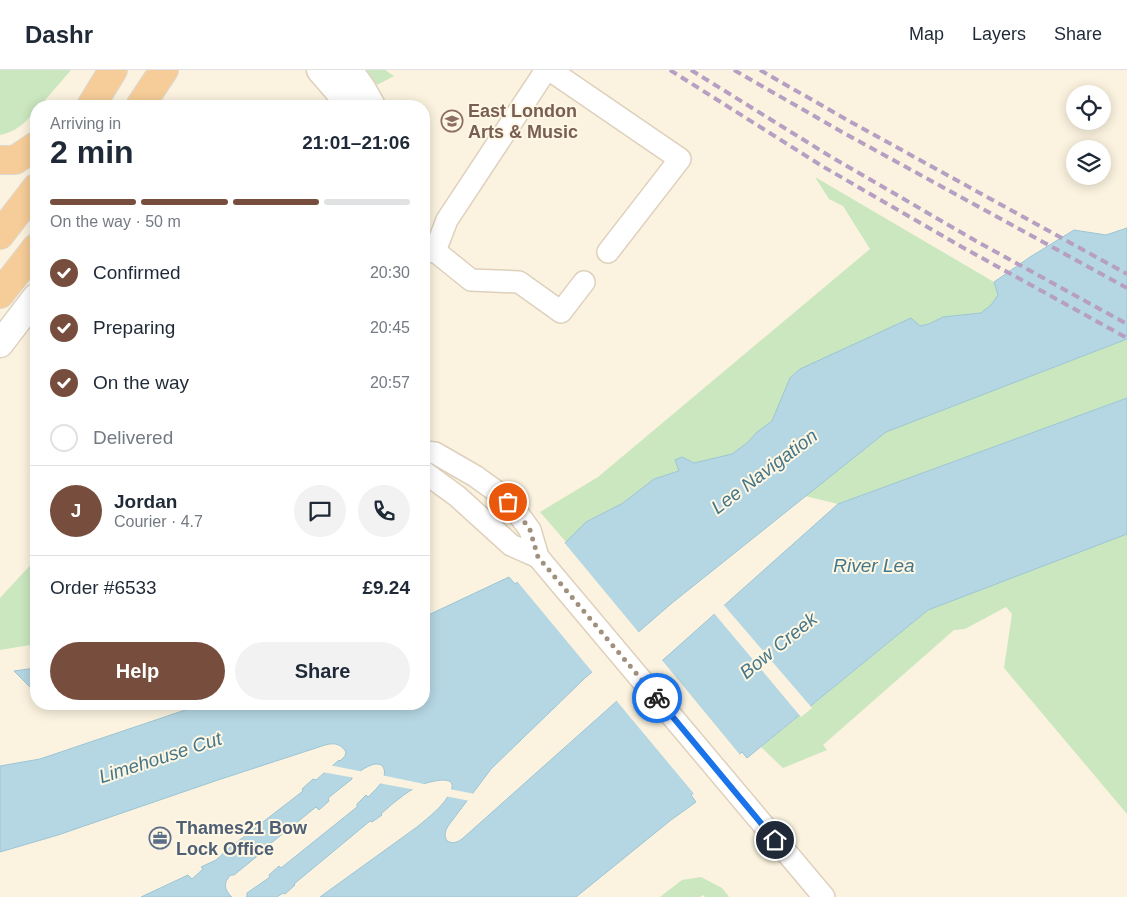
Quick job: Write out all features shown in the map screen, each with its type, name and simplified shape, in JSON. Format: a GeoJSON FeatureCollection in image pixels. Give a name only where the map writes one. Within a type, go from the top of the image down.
{"type":"FeatureCollection","features":[{"type":"Feature","properties":{"kind":"highway"},"geometry":{"type":"LineString","coordinates":[[87,100],[110,75]]}},
{"type":"Feature","properties":{"kind":"highway"},"geometry":{"type":"LineString","coordinates":[[95,100],[110,75]]}},
{"type":"Feature","properties":{"kind":"highway"},"geometry":{"type":"LineString","coordinates":[[0,160],[14,160],[30,150]]}},
{"type":"Feature","properties":{"kind":"highway"},"geometry":{"type":"LineString","coordinates":[[0,235],[30,196]]}},
{"type":"Feature","properties":{"kind":"highway"},"geometry":{"type":"LineString","coordinates":[[0,294],[30,256]]}},
{"type":"Feature","properties":{"kind":"street"},"geometry":{"type":"LineString","coordinates":[[320,70],[344,100]]}},
{"type":"Feature","properties":{"kind":"street"},"geometry":{"type":"LineString","coordinates":[[349,70],[369,100]]}},
{"type":"Feature","properties":{"kind":"street"},"geometry":{"type":"LineString","coordinates":[[430,250],[447,220],[546,70]]}},
{"type":"Feature","properties":{"kind":"street"},"geometry":{"type":"LineString","coordinates":[[550,70],[680,159],[608,252]]}},
{"type":"Feature","properties":{"kind":"street"},"geometry":{"type":"LineString","coordinates":[[430,253],[471,280],[519,282],[561,312],[584,282]]}},
{"type":"Feature","properties":{"kind":"street"},"geometry":{"type":"LineString","coordinates":[[0,344],[30,305]]}},
{"type":"Feature","properties":{"kind":"street"},"geometry":{"type":"LineString","coordinates":[[430,453],[434,453],[474,476],[496,491],[516,510],[530,530],[538,557],[824,897]]}},
{"type":"Feature","properties":{"kind":"street"},"geometry":{"type":"LineString","coordinates":[[430,476],[457,496],[511,545],[538,557]]}},
{"type":"Feature","properties":{"kind":"green space"},"geometry":{"type":"Polygon","coordinates":[[[0,70],[71,70],[45,100],[30,100],[30,116],[24,122],[11,132],[0,135],[0,70]]]}},
{"type":"Feature","properties":{"kind":"green space"},"geometry":{"type":"Polygon","coordinates":[[[367,70],[385,70],[394,76],[377,85],[367,70]]]}},
{"type":"Feature","properties":{"kind":"green space"},"geometry":{"type":"Polygon","coordinates":[[[815,177],[994,282],[998,295],[991,305],[981,313],[944,317],[929,324],[852,346],[800,369],[790,378],[772,421],[757,432],[747,443],[732,454],[694,463],[682,457],[675,461],[679,471],[654,479],[623,503],[586,522],[566,542],[540,512],[598,477],[870,249],[843,206],[829,199],[815,177]]]}},
{"type":"Feature","properties":{"kind":"green space"},"geometry":{"type":"Polygon","coordinates":[[[1127,339],[1127,398],[838,504],[805,496],[886,432],[1127,339]]]}},
{"type":"Feature","properties":{"kind":"green space"},"geometry":{"type":"Polygon","coordinates":[[[1127,534],[1127,814],[1004,668],[1012,614],[1006,607],[965,629],[954,630],[823,745],[827,750],[783,768],[761,747],[928,610],[1127,534]]]}},
{"type":"Feature","properties":{"kind":"green space"},"geometry":{"type":"Polygon","coordinates":[[[30,566],[30,645],[0,650],[0,598],[30,566]]]}},
{"type":"Feature","properties":{"kind":"green space"},"geometry":{"type":"Polygon","coordinates":[[[701,877],[722,888],[729,897],[705,897],[703,895],[700,897],[660,897],[682,880],[701,877]]]}},
{"type":"Feature","properties":{"kind":"water"},"geometry":{"type":"Polygon","coordinates":[[[1127,228],[1127,339],[886,432],[672,603],[585,678],[491,769],[448,826],[446,838],[454,843],[462,839],[838,504],[1127,398],[1127,534],[928,610],[747,758],[742,752],[691,795],[696,802],[576,897],[320,897],[417,827],[436,811],[448,796],[452,785],[446,780],[440,780],[418,786],[403,795],[382,815],[372,822],[370,821],[294,884],[285,894],[283,893],[277,897],[246,897],[247,893],[270,877],[269,875],[279,866],[281,868],[357,807],[357,804],[366,795],[368,797],[374,791],[384,777],[383,766],[375,764],[361,770],[328,798],[329,801],[319,810],[316,807],[234,875],[231,875],[225,886],[227,892],[232,897],[141,897],[188,875],[192,879],[203,869],[201,867],[216,860],[303,791],[302,789],[313,779],[316,780],[340,761],[346,752],[340,746],[334,744],[215,781],[58,835],[0,852],[0,766],[40,759],[185,710],[430,710],[430,614],[509,577],[515,584],[566,542],[586,522],[623,503],[654,479],[679,471],[675,460],[682,457],[694,463],[732,454],[772,421],[790,378],[800,369],[911,318],[920,326],[943,317],[981,313],[991,305],[998,295],[994,282],[1030,257],[1074,230],[1106,235],[1127,228]]]}},
{"type":"Feature","properties":{"kind":"water"},"geometry":{"type":"Polygon","coordinates":[[[30,669],[30,687],[14,671],[30,669]]]}},
{"type":"Feature","properties":{"kind":"pier"},"geometry":{"type":"Polygon","coordinates":[[[563,541],[640,634],[594,674],[516,580],[563,541]]]}},
{"type":"Feature","properties":{"kind":"pier"},"geometry":{"type":"Polygon","coordinates":[[[722,603],[812,708],[801,717],[713,612],[722,603]]]}},
{"type":"Feature","properties":{"kind":"pier"},"geometry":{"type":"Polygon","coordinates":[[[661,659],[741,756],[695,795],[615,699],[661,659]]]}},
{"type":"Feature","properties":{"kind":"pier"},"geometry":{"type":"Polygon","coordinates":[[[329,765],[364,772],[355,778],[322,772],[329,765]]]}},
{"type":"Feature","properties":{"kind":"pier"},"geometry":{"type":"Polygon","coordinates":[[[381,775],[429,785],[416,790],[378,783],[381,775]]]}},
{"type":"Feature","properties":{"kind":"pier"},"geometry":{"type":"Polygon","coordinates":[[[449,789],[475,794],[478,791],[470,801],[445,796],[449,789]]]}},
{"type":"Feature","properties":{"kind":"railway"},"geometry":{"type":"LineString","coordinates":[[670,70],[822,166],[962,247],[1127,338]]}},
{"type":"Feature","properties":{"kind":"railway"},"geometry":{"type":"LineString","coordinates":[[691,70],[828,155],[976,241],[1127,324]]}},
{"type":"Feature","properties":{"kind":"railway"},"geometry":{"type":"LineString","coordinates":[[734,70],[842,132],[1127,288]]}},
{"type":"Feature","properties":{"kind":"railway"},"geometry":{"type":"LineString","coordinates":[[760,70],[1127,274]]}},
{"type":"Feature","properties":{"kind":"way so far"},"geometry":{"type":"LineString","coordinates":[[508,502],[530,530],[538,557],[657,698]]}},
{"type":"Feature","properties":{"kind":"place","name":"East London Arts & Music"},"geometry":{"type":"Point","coordinates":[452,121]}},
{"type":"Feature","properties":{"kind":"place","name":"Thames21 Bow Lock Office"},"geometry":{"type":"Point","coordinates":[160,838]}},
{"type":"Feature","properties":{"kind":"route"},"geometry":{"type":"LineString","coordinates":[[657,698],[775,840]]}},
{"type":"Feature","properties":{"kind":"water label","name":"Lee Navigation"},"geometry":{"type":"Point","coordinates":[764,471]}},
{"type":"Feature","properties":{"kind":"water label","name":"River Lea"},"geometry":{"type":"Point","coordinates":[874,565]}},
{"type":"Feature","properties":{"kind":"water label","name":"Bow Creek"},"geometry":{"type":"Point","coordinates":[778,645]}},
{"type":"Feature","properties":{"kind":"water label","name":"Limehouse Cut"},"geometry":{"type":"Point","coordinates":[160,757]}}]}
